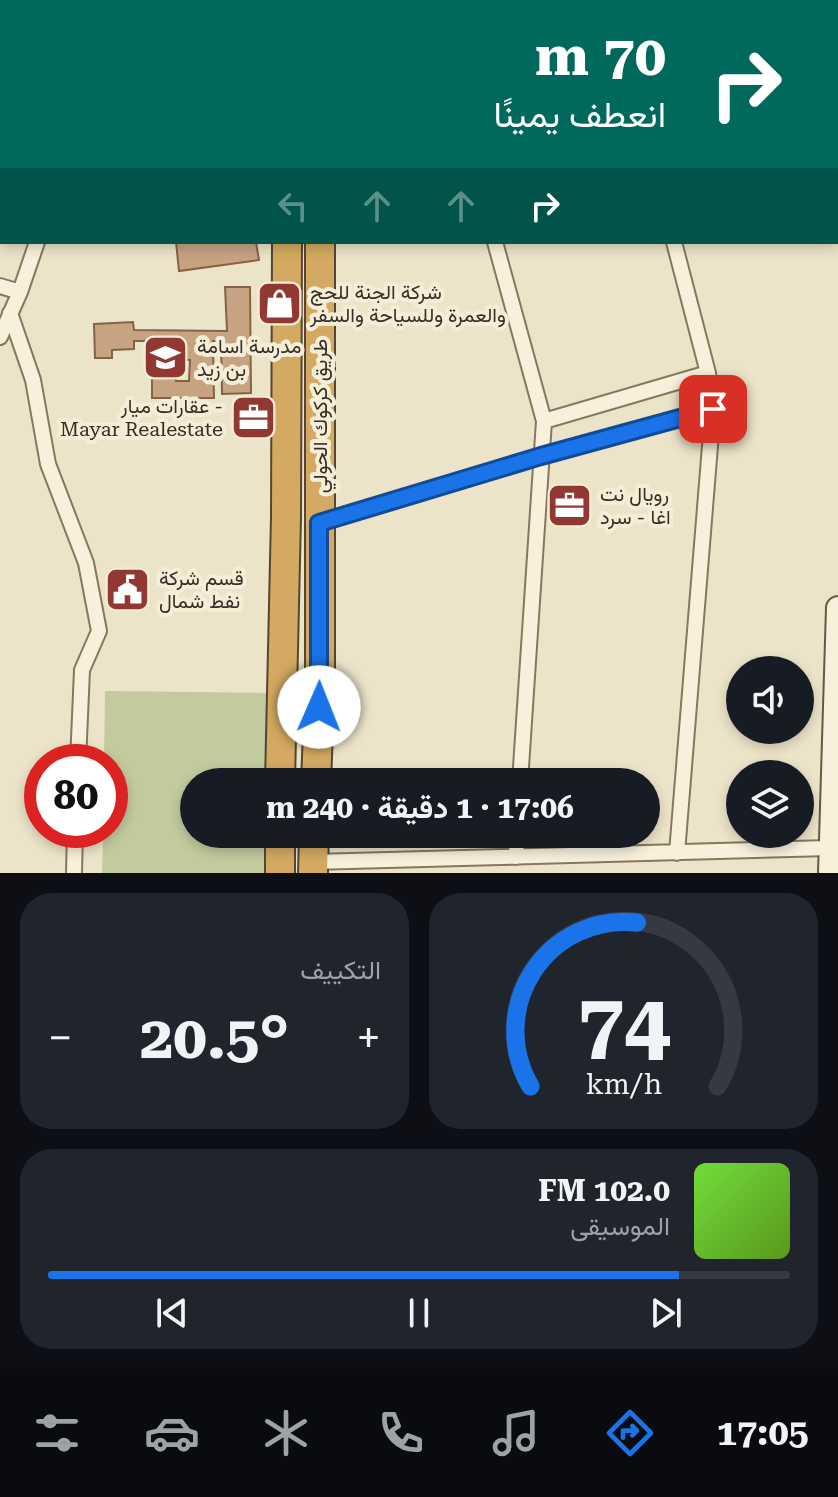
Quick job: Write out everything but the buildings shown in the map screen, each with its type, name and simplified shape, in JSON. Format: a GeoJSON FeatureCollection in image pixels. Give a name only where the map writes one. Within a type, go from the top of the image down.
{"type":"FeatureCollection","features":[{"type":"Feature","properties":{"kind":"highway","name":"طريق كركوك الحولي"},"geometry":{"type":"LineString","coordinates":[[280,768],[286,517],[287,244]]}},
{"type":"Feature","properties":{"kind":"highway","name":"طريق كركوك الحولي"},"geometry":{"type":"LineString","coordinates":[[317,768],[320,682],[320,244]]}},
{"type":"Feature","properties":{"kind":"highway"},"geometry":{"type":"LineString","coordinates":[[281,679],[320,682]]}},
{"type":"Feature","properties":{"kind":"highway"},"geometry":{"type":"LineString","coordinates":[[280,848],[280,873]]}},
{"type":"Feature","properties":{"kind":"highway"},"geometry":{"type":"LineString","coordinates":[[313,868],[314,848]]}},
{"type":"Feature","properties":{"kind":"main road"},"geometry":{"type":"LineString","coordinates":[[830,873],[838,608]]}},
{"type":"Feature","properties":{"kind":"street"},"geometry":{"type":"LineString","coordinates":[[0,337],[36,244]]}},
{"type":"Feature","properties":{"kind":"street"},"geometry":{"type":"LineString","coordinates":[[496,244],[544,421],[521,768]]}},
{"type":"Feature","properties":{"kind":"street"},"geometry":{"type":"LineString","coordinates":[[675,244],[708,373],[713,409],[677,853]]}},
{"type":"Feature","properties":{"kind":"street"},"geometry":{"type":"LineString","coordinates":[[0,286],[20,292]]}},
{"type":"Feature","properties":{"kind":"street"},"geometry":{"type":"LineString","coordinates":[[10,313],[33,380],[48,464],[86,563],[99,631],[82,670],[79,744]]}},
{"type":"Feature","properties":{"kind":"street"},"geometry":{"type":"LineString","coordinates":[[544,421],[708,373]]}},
{"type":"Feature","properties":{"kind":"street"},"geometry":{"type":"LineString","coordinates":[[319,523],[541,456],[713,409]]}},
{"type":"Feature","properties":{"kind":"street"},"geometry":{"type":"LineString","coordinates":[[74,873],[75,848]]}},
{"type":"Feature","properties":{"kind":"street"},"geometry":{"type":"LineString","coordinates":[[516,848],[516,857]]}},
{"type":"Feature","properties":{"kind":"street"},"geometry":{"type":"LineString","coordinates":[[313,868],[516,857],[830,848]]}},
{"type":"Feature","properties":{"kind":"green space"},"geometry":{"type":"Polygon","coordinates":[[[105,691],[269,693],[268,768],[180,768],[180,848],[267,848],[267,873],[102,873],[103,848],[128,848],[128,744],[104,744],[105,691]]]}},
{"type":"Feature","properties":{"kind":"place","name":"شركة الجنة للحج والعمرة وللسياحة والسفر"},"geometry":{"type":"Point","coordinates":[279,303]}},
{"type":"Feature","properties":{"kind":"place","name":"مدرسة اسامة بن زيد"},"geometry":{"type":"Point","coordinates":[166,357]}},
{"type":"Feature","properties":{"kind":"place","name":"عقارات ميار - Mayar Realestate"},"geometry":{"type":"Point","coordinates":[254,417]}},
{"type":"Feature","properties":{"kind":"place","name":"رويال نت اغا - سرد"},"geometry":{"type":"Point","coordinates":[569,506]}},
{"type":"Feature","properties":{"kind":"place","name":"قسم شركة نفط شمال"},"geometry":{"type":"Point","coordinates":[128,590]}},
{"type":"Feature","properties":{"kind":"route"},"geometry":{"type":"LineString","coordinates":[[319,707],[319,523],[541,456],[713,409]]}}]}
